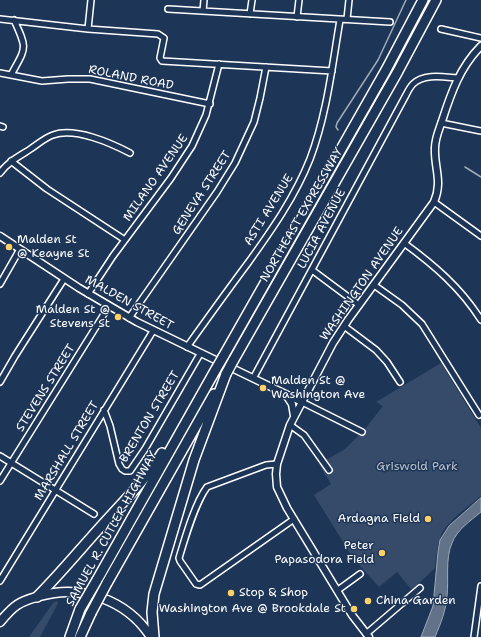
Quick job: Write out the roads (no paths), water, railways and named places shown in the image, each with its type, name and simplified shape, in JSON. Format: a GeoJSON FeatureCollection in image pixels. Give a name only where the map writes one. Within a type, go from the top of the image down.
{"type":"FeatureCollection","features":[{"type":"Feature","properties":{"kind":"highway","name":"NORTHEAST EXPRESSWAY"},"geometry":{"type":"LineString","coordinates":[[179,435],[386,70],[423,0]]}},
{"type":"Feature","properties":{"kind":"highway","name":"NORTHEAST EXPRESSWAY"},"geometry":{"type":"LineString","coordinates":[[187,441],[394,78],[436,0]]}},
{"type":"Feature","properties":{"kind":"highway"},"geometry":{"type":"LineString","coordinates":[[154,637],[152,612],[154,594],[194,460],[226,374]]}},
{"type":"Feature","properties":{"kind":"highway"},"geometry":{"type":"LineString","coordinates":[[37,597],[134,490],[152,468],[163,451],[179,435]]}},
{"type":"Feature","properties":{"kind":"highway","name":"SAMUEL R. CUTLER HIGHWAY"},"geometry":{"type":"LineString","coordinates":[[70,637],[80,609],[179,435]]}},
{"type":"Feature","properties":{"kind":"highway","name":"SAMUEL R. CUTLER HIGHWAY"},"geometry":{"type":"LineString","coordinates":[[80,637],[107,583],[187,441]]}},
{"type":"Feature","properties":{"kind":"highway"},"geometry":{"type":"LineString","coordinates":[[0,616],[17,605],[37,597],[55,593],[70,592],[89,594],[102,598],[129,613],[141,624],[151,637]]}},
{"type":"Feature","properties":{"kind":"highway"},"geometry":{"type":"LineString","coordinates":[[0,622],[17,605]]}},
{"type":"Feature","properties":{"kind":"street"},"geometry":{"type":"LineString","coordinates":[[88,29],[91,0]]}},
{"type":"Feature","properties":{"kind":"street"},"geometry":{"type":"LineString","coordinates":[[203,11],[204,0]]}},
{"type":"Feature","properties":{"kind":"street"},"geometry":{"type":"LineString","coordinates":[[250,14],[252,0]]}},
{"type":"Feature","properties":{"kind":"street"},"geometry":{"type":"LineString","coordinates":[[297,17],[299,0]]}},
{"type":"Feature","properties":{"kind":"street"},"geometry":{"type":"LineString","coordinates":[[347,19],[349,0]]}},
{"type":"Feature","properties":{"kind":"street"},"geometry":{"type":"LineString","coordinates":[[168,9],[390,22]]}},
{"type":"Feature","properties":{"kind":"street"},"geometry":{"type":"LineString","coordinates":[[0,19],[160,35],[164,38],[161,60],[332,71]]}},
{"type":"Feature","properties":{"kind":"street"},"geometry":{"type":"LineString","coordinates":[[11,75],[24,48],[22,36],[14,20]]}},
{"type":"Feature","properties":{"kind":"street","name":"ASTI AVENUE"},"geometry":{"type":"LineString","coordinates":[[187,347],[270,232],[292,196],[307,167],[317,138],[325,107],[340,20]]}},
{"type":"Feature","properties":{"kind":"street"},"geometry":{"type":"LineString","coordinates":[[441,29],[481,38]]}},
{"type":"Feature","properties":{"kind":"street","name":"WASHINGTON AVENUE"},"geometry":{"type":"LineString","coordinates":[[368,635],[352,614],[278,490],[276,464],[293,418],[344,326],[434,202],[439,185],[435,147],[448,99],[457,78],[481,46]]}},
{"type":"Feature","properties":{"kind":"street","name":"MILANO AVENUE"},"geometry":{"type":"LineString","coordinates":[[88,294],[112,256],[189,151],[202,127],[210,104],[219,64]]}},
{"type":"Feature","properties":{"kind":"street","name":"GENEVA STREET"},"geometry":{"type":"LineString","coordinates":[[129,318],[217,192],[235,163],[254,122],[266,66]]}},
{"type":"Feature","properties":{"kind":"street","name":"ROLAND ROAD"},"geometry":{"type":"LineString","coordinates":[[0,73],[42,81],[90,78],[210,104]]}},
{"type":"Feature","properties":{"kind":"street","name":"LUCIA AVENUE"},"geometry":{"type":"LineString","coordinates":[[254,377],[407,92],[412,85],[419,80],[426,78],[457,78]]}},
{"type":"Feature","properties":{"kind":"street"},"geometry":{"type":"LineString","coordinates":[[441,123],[481,132]]}},
{"type":"Feature","properties":{"kind":"street"},"geometry":{"type":"LineString","coordinates":[[0,173],[11,161],[53,135],[63,133],[79,134],[104,140],[130,153]]}},
{"type":"Feature","properties":{"kind":"street"},"geometry":{"type":"LineString","coordinates":[[11,161],[47,189],[125,240]]}},
{"type":"Feature","properties":{"kind":"street"},"geometry":{"type":"LineString","coordinates":[[434,202],[481,236]]}},
{"type":"Feature","properties":{"kind":"street","name":"MALDEN STREET"},"geometry":{"type":"LineString","coordinates":[[0,236],[88,294],[153,331],[200,354],[254,377],[362,432]]}},
{"type":"Feature","properties":{"kind":"street"},"geometry":{"type":"LineString","coordinates":[[404,244],[434,266],[449,280],[469,302],[481,320]]}},
{"type":"Feature","properties":{"kind":"street"},"geometry":{"type":"LineString","coordinates":[[0,284],[20,249]]}},
{"type":"Feature","properties":{"kind":"street"},"geometry":{"type":"LineString","coordinates":[[312,270],[359,305]]}},
{"type":"Feature","properties":{"kind":"street"},"geometry":{"type":"LineString","coordinates":[[0,382],[64,279]]}},
{"type":"Feature","properties":{"kind":"street"},"geometry":{"type":"LineString","coordinates":[[374,285],[402,305],[422,324],[479,415]]}},
{"type":"Feature","properties":{"kind":"street","name":"STEVENS STREET"},"geometry":{"type":"LineString","coordinates":[[0,482],[108,306]]}},
{"type":"Feature","properties":{"kind":"street"},"geometry":{"type":"LineString","coordinates":[[344,326],[376,350],[387,362],[400,382]]}},
{"type":"Feature","properties":{"kind":"street","name":"MARSHALL STREET"},"geometry":{"type":"LineString","coordinates":[[0,581],[153,331]]}},
{"type":"Feature","properties":{"kind":"street","name":"BRENTON STREET"},"geometry":{"type":"LineString","coordinates":[[104,410],[110,426],[120,466],[125,471],[130,471],[145,449],[200,354]]}},
{"type":"Feature","properties":{"kind":"street"},"geometry":{"type":"LineString","coordinates":[[283,393],[292,404],[294,411],[293,418]]}},
{"type":"Feature","properties":{"kind":"street"},"geometry":{"type":"LineString","coordinates":[[290,425],[306,437],[329,470]]}},
{"type":"Feature","properties":{"kind":"street"},"geometry":{"type":"LineString","coordinates":[[0,456],[56,489],[94,514]]}},
{"type":"Feature","properties":{"kind":"street"},"geometry":{"type":"LineString","coordinates":[[276,464],[266,465],[207,487],[195,510],[179,558],[196,584],[198,586],[201,585],[294,519]]}},
{"type":"Feature","properties":{"kind":"street"},"geometry":{"type":"LineString","coordinates":[[338,590],[360,574]]}},
{"type":"Feature","properties":{"kind":"street"},"geometry":{"type":"LineString","coordinates":[[474,637],[481,586]]}},
{"type":"Feature","properties":{"kind":"street"},"geometry":{"type":"LineString","coordinates":[[368,635],[420,588]]}},
{"type":"Feature","properties":{"kind":"waterway"},"geometry":{"type":"LineString","coordinates":[[338,130],[336,127],[337,123],[378,60],[406,0]]}},
{"type":"Feature","properties":{"kind":"waterway"},"geometry":{"type":"LineString","coordinates":[[465,167],[481,177]]}},
{"type":"Feature","properties":{"kind":"place","name":"Malden St @ Keayne St"},"geometry":{"type":"Point","coordinates":[9,247]}},
{"type":"Feature","properties":{"kind":"place","name":"Malden St @ Stevens St"},"geometry":{"type":"Point","coordinates":[118,317]}},
{"type":"Feature","properties":{"kind":"place","name":"Malden St @ Washington Ave"},"geometry":{"type":"Point","coordinates":[263,388]}},
{"type":"Feature","properties":{"kind":"place","name":"Ardagna Field"},"geometry":{"type":"Point","coordinates":[428,519]}},
{"type":"Feature","properties":{"kind":"place","name":"Peter Papasodora Field"},"geometry":{"type":"Point","coordinates":[382,553]}},
{"type":"Feature","properties":{"kind":"place","name":"Stop & Shop"},"geometry":{"type":"Point","coordinates":[231,593]}},
{"type":"Feature","properties":{"kind":"place","name":"China Garden"},"geometry":{"type":"Point","coordinates":[368,601]}},
{"type":"Feature","properties":{"kind":"place","name":"Washington Ave @ Brookdale St"},"geometry":{"type":"Point","coordinates":[354,609]}},
{"type":"Feature","properties":{"kind":"park label","name":"Griswold Park"},"geometry":{"type":"Point","coordinates":[417,467]}}]}
